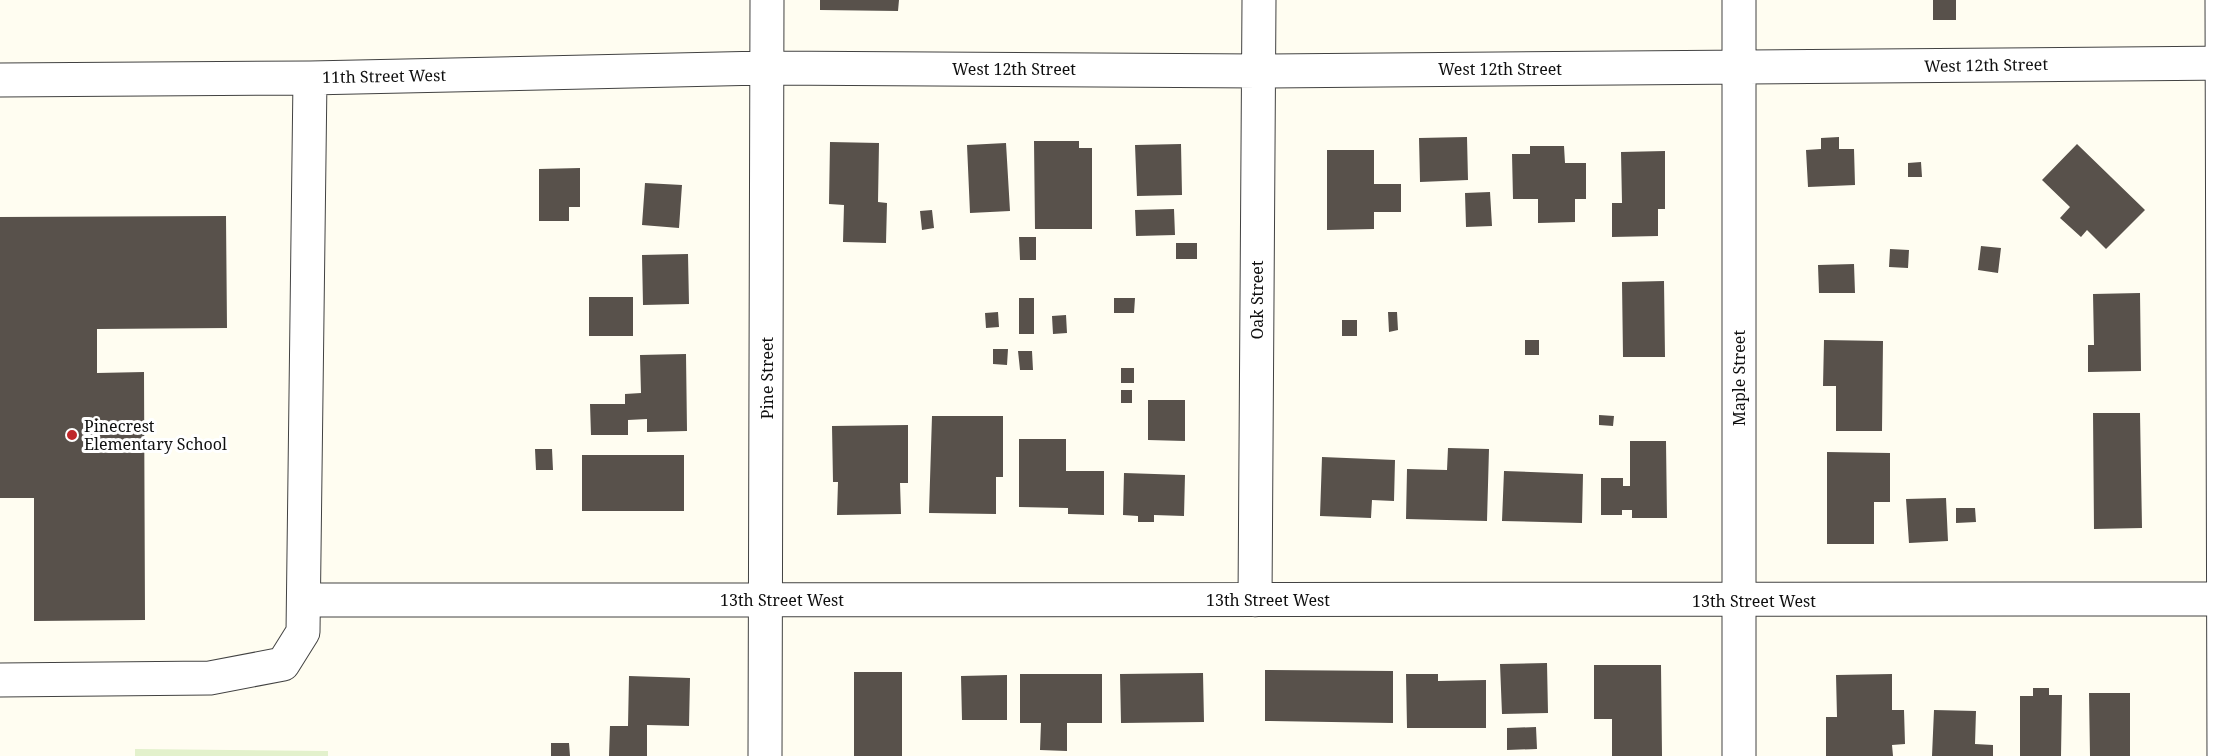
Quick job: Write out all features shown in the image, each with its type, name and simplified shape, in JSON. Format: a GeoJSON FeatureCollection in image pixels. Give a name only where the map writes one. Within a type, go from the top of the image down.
{"type":"FeatureCollection","features":[{"type":"Feature","properties":{"kind":"street","name":"Pine Street"},"geometry":{"type":"LineString","coordinates":[[765,756],[767,0]]}},
{"type":"Feature","properties":{"kind":"street","name":"Oak Street"},"geometry":{"type":"LineString","coordinates":[[1255,600],[1259,0]]}},
{"type":"Feature","properties":{"kind":"street","name":"Maple Street"},"geometry":{"type":"LineString","coordinates":[[1739,0],[1739,756]]}},
{"type":"Feature","properties":{"kind":"street"},"geometry":{"type":"LineString","coordinates":[[2222,0],[2227,63],[2228,600],[2224,756]]}},
{"type":"Feature","properties":{"kind":"street","name":"West 12th Street"},"geometry":{"type":"LineString","coordinates":[[768,68],[1258,70],[2227,63]]}},
{"type":"Feature","properties":{"kind":"street","name":"11th Street West"},"geometry":{"type":"LineString","coordinates":[[0,80],[310,78],[768,68]]}},
{"type":"Feature","properties":{"kind":"street"},"geometry":{"type":"LineString","coordinates":[[0,680],[210,678],[283,664],[303,632],[310,78]]}},
{"type":"Feature","properties":{"kind":"street","name":"13th Street West"},"geometry":{"type":"LineString","coordinates":[[305,600],[2228,600]]}},
{"type":"Feature","properties":{"kind":"green space"},"geometry":{"type":"Polygon","coordinates":[[[135,749],[328,751],[328,756],[135,756],[135,749]]]}},
{"type":"Feature","properties":{"kind":"building"},"geometry":{"type":"Polygon","coordinates":[[[820,0],[899,0],[898,11],[820,10],[820,0]]]}},
{"type":"Feature","properties":{"kind":"building"},"geometry":{"type":"Polygon","coordinates":[[[1933,0],[1956,0],[1956,20],[1933,20],[1933,0]]]}},
{"type":"Feature","properties":{"kind":"building"},"geometry":{"type":"Polygon","coordinates":[[[1467,137],[1468,180],[1420,182],[1419,138],[1467,137]]]}},
{"type":"Feature","properties":{"kind":"building"},"geometry":{"type":"Polygon","coordinates":[[[1839,137],[1839,149],[1854,149],[1855,185],[1808,187],[1806,150],[1821,149],[1821,138],[1839,137]]]}},
{"type":"Feature","properties":{"kind":"building"},"geometry":{"type":"Polygon","coordinates":[[[1034,141],[1079,141],[1079,148],[1092,148],[1092,229],[1035,229],[1034,141]]]}},
{"type":"Feature","properties":{"kind":"building"},"geometry":{"type":"Polygon","coordinates":[[[830,142],[879,143],[878,202],[887,203],[886,243],[843,242],[844,205],[829,204],[830,142]]]}},
{"type":"Feature","properties":{"kind":"building"},"geometry":{"type":"Polygon","coordinates":[[[1006,143],[1010,211],[970,213],[967,145],[1006,143]]]}},
{"type":"Feature","properties":{"kind":"building"},"geometry":{"type":"Polygon","coordinates":[[[1181,144],[1182,195],[1137,196],[1135,145],[1181,144]]]}},
{"type":"Feature","properties":{"kind":"building"},"geometry":{"type":"Polygon","coordinates":[[[2077,144],[2145,210],[2106,249],[2087,230],[2081,237],[2060,218],[2070,207],[2042,180],[2077,144]]]}},
{"type":"Feature","properties":{"kind":"building"},"geometry":{"type":"Polygon","coordinates":[[[1530,146],[1564,146],[1565,163],[1586,163],[1586,199],[1575,199],[1575,222],[1538,223],[1538,199],[1513,199],[1512,154],[1530,154],[1530,146]]]}},
{"type":"Feature","properties":{"kind":"building"},"geometry":{"type":"Polygon","coordinates":[[[1327,150],[1374,150],[1374,184],[1401,184],[1401,212],[1374,212],[1374,229],[1327,230],[1327,150]]]}},
{"type":"Feature","properties":{"kind":"building"},"geometry":{"type":"Polygon","coordinates":[[[1665,151],[1665,209],[1658,209],[1658,236],[1612,237],[1612,203],[1622,203],[1621,152],[1665,151]]]}},
{"type":"Feature","properties":{"kind":"building"},"geometry":{"type":"Polygon","coordinates":[[[1921,162],[1922,177],[1908,177],[1908,163],[1921,162]]]}},
{"type":"Feature","properties":{"kind":"building"},"geometry":{"type":"Polygon","coordinates":[[[580,168],[580,207],[569,207],[569,221],[539,221],[539,169],[580,168]]]}},
{"type":"Feature","properties":{"kind":"building"},"geometry":{"type":"Polygon","coordinates":[[[645,183],[682,185],[679,228],[642,225],[645,183]]]}},
{"type":"Feature","properties":{"kind":"building"},"geometry":{"type":"Polygon","coordinates":[[[1490,192],[1492,226],[1466,227],[1465,193],[1490,192]]]}},
{"type":"Feature","properties":{"kind":"building"},"geometry":{"type":"Polygon","coordinates":[[[1174,209],[1175,235],[1136,236],[1135,210],[1174,209]]]}},
{"type":"Feature","properties":{"kind":"building"},"geometry":{"type":"Polygon","coordinates":[[[932,210],[934,228],[922,230],[920,211],[932,210]]]}},
{"type":"Feature","properties":{"kind":"building","name":"Pinecrest Elementary School"},"geometry":{"type":"Polygon","coordinates":[[[226,216],[227,328],[97,329],[97,373],[144,372],[145,620],[34,621],[34,498],[0,498],[0,217],[226,216]]]}},
{"type":"Feature","properties":{"kind":"building"},"geometry":{"type":"Polygon","coordinates":[[[1019,237],[1036,237],[1036,260],[1020,260],[1019,237]]]}},
{"type":"Feature","properties":{"kind":"building"},"geometry":{"type":"Polygon","coordinates":[[[1176,243],[1197,243],[1197,259],[1176,259],[1176,243]]]}},
{"type":"Feature","properties":{"kind":"building"},"geometry":{"type":"Polygon","coordinates":[[[1981,246],[2001,248],[1998,273],[1978,270],[1981,246]]]}},
{"type":"Feature","properties":{"kind":"building"},"geometry":{"type":"Polygon","coordinates":[[[1890,249],[1909,250],[1908,268],[1889,267],[1890,249]]]}},
{"type":"Feature","properties":{"kind":"building"},"geometry":{"type":"Polygon","coordinates":[[[688,254],[689,304],[643,305],[642,255],[688,254]]]}},
{"type":"Feature","properties":{"kind":"building"},"geometry":{"type":"Polygon","coordinates":[[[1854,264],[1855,293],[1819,293],[1818,265],[1854,264]]]}},
{"type":"Feature","properties":{"kind":"building"},"geometry":{"type":"Polygon","coordinates":[[[1664,281],[1665,357],[1623,357],[1622,282],[1664,281]]]}},
{"type":"Feature","properties":{"kind":"building"},"geometry":{"type":"Polygon","coordinates":[[[2140,293],[2141,371],[2088,372],[2088,345],[2094,345],[2093,294],[2140,293]]]}},
{"type":"Feature","properties":{"kind":"building"},"geometry":{"type":"Polygon","coordinates":[[[589,297],[633,297],[633,336],[589,336],[589,297]]]}},
{"type":"Feature","properties":{"kind":"building"},"geometry":{"type":"Polygon","coordinates":[[[1019,298],[1034,298],[1034,334],[1019,334],[1019,298]]]}},
{"type":"Feature","properties":{"kind":"building"},"geometry":{"type":"Polygon","coordinates":[[[1114,298],[1135,298],[1134,313],[1114,313],[1114,298]]]}},
{"type":"Feature","properties":{"kind":"building"},"geometry":{"type":"Polygon","coordinates":[[[998,312],[999,327],[986,328],[985,313],[998,312]]]}},
{"type":"Feature","properties":{"kind":"building"},"geometry":{"type":"Polygon","coordinates":[[[1388,312],[1397,312],[1398,330],[1389,332],[1388,312]]]}},
{"type":"Feature","properties":{"kind":"building"},"geometry":{"type":"Polygon","coordinates":[[[1066,315],[1067,333],[1053,334],[1052,316],[1066,315]]]}},
{"type":"Feature","properties":{"kind":"building"},"geometry":{"type":"Polygon","coordinates":[[[1342,320],[1357,320],[1357,336],[1342,336],[1342,320]]]}},
{"type":"Feature","properties":{"kind":"building"},"geometry":{"type":"Polygon","coordinates":[[[1525,340],[1539,340],[1539,355],[1525,355],[1525,340]]]}},
{"type":"Feature","properties":{"kind":"building"},"geometry":{"type":"Polygon","coordinates":[[[1824,340],[1883,341],[1882,431],[1836,431],[1836,386],[1823,386],[1824,340]]]}},
{"type":"Feature","properties":{"kind":"building"},"geometry":{"type":"Polygon","coordinates":[[[993,349],[1008,349],[1007,365],[993,364],[993,349]]]}},
{"type":"Feature","properties":{"kind":"building"},"geometry":{"type":"Polygon","coordinates":[[[1018,351],[1032,351],[1033,370],[1020,370],[1018,351]]]}},
{"type":"Feature","properties":{"kind":"building"},"geometry":{"type":"Polygon","coordinates":[[[686,354],[687,431],[647,432],[647,419],[628,420],[628,435],[591,435],[590,404],[625,404],[625,394],[641,393],[640,355],[686,354]]]}},
{"type":"Feature","properties":{"kind":"building"},"geometry":{"type":"Polygon","coordinates":[[[1121,368],[1134,368],[1134,383],[1121,383],[1121,368]]]}},
{"type":"Feature","properties":{"kind":"building"},"geometry":{"type":"Polygon","coordinates":[[[1121,390],[1132,390],[1132,403],[1121,403],[1121,390]]]}},
{"type":"Feature","properties":{"kind":"building"},"geometry":{"type":"Polygon","coordinates":[[[1148,400],[1185,400],[1185,441],[1148,440],[1148,400]]]}},
{"type":"Feature","properties":{"kind":"building"},"geometry":{"type":"Polygon","coordinates":[[[2093,413],[2140,413],[2142,528],[2094,529],[2093,413]]]}},
{"type":"Feature","properties":{"kind":"building"},"geometry":{"type":"Polygon","coordinates":[[[1599,415],[1614,416],[1613,426],[1599,425],[1599,415]]]}},
{"type":"Feature","properties":{"kind":"building"},"geometry":{"type":"Polygon","coordinates":[[[932,416],[1003,416],[1003,477],[996,477],[996,514],[929,513],[932,416]]]}},
{"type":"Feature","properties":{"kind":"building"},"geometry":{"type":"Polygon","coordinates":[[[908,425],[908,483],[900,483],[901,514],[837,515],[838,482],[833,482],[832,426],[908,425]]]}},
{"type":"Feature","properties":{"kind":"building"},"geometry":{"type":"Polygon","coordinates":[[[1019,439],[1066,439],[1066,471],[1104,471],[1104,515],[1068,514],[1068,508],[1019,507],[1019,439]]]}},
{"type":"Feature","properties":{"kind":"building"},"geometry":{"type":"Polygon","coordinates":[[[1630,441],[1666,441],[1667,518],[1632,518],[1632,510],[1622,510],[1622,515],[1601,515],[1601,478],[1623,478],[1623,486],[1630,486],[1630,441]]]}},
{"type":"Feature","properties":{"kind":"building"},"geometry":{"type":"Polygon","coordinates":[[[1448,448],[1489,449],[1487,521],[1406,519],[1407,469],[1447,470],[1448,448]]]}},
{"type":"Feature","properties":{"kind":"building"},"geometry":{"type":"Polygon","coordinates":[[[535,449],[552,449],[553,470],[536,470],[535,449]]]}},
{"type":"Feature","properties":{"kind":"building"},"geometry":{"type":"Polygon","coordinates":[[[1827,452],[1890,453],[1890,502],[1874,502],[1874,544],[1827,544],[1827,452]]]}},
{"type":"Feature","properties":{"kind":"building"},"geometry":{"type":"Polygon","coordinates":[[[582,455],[684,455],[684,511],[582,511],[582,455]]]}},
{"type":"Feature","properties":{"kind":"building"},"geometry":{"type":"Polygon","coordinates":[[[1322,457],[1395,460],[1394,501],[1372,500],[1371,518],[1320,516],[1322,457]]]}},
{"type":"Feature","properties":{"kind":"building"},"geometry":{"type":"Polygon","coordinates":[[[1504,471],[1583,474],[1582,523],[1502,521],[1504,471]]]}},
{"type":"Feature","properties":{"kind":"building"},"geometry":{"type":"Polygon","coordinates":[[[1124,473],[1185,475],[1184,516],[1154,515],[1154,522],[1138,522],[1138,516],[1123,515],[1124,473]]]}},
{"type":"Feature","properties":{"kind":"building"},"geometry":{"type":"Polygon","coordinates":[[[1946,498],[1948,541],[1909,543],[1906,499],[1946,498]]]}},
{"type":"Feature","properties":{"kind":"building"},"geometry":{"type":"Polygon","coordinates":[[[1956,508],[1975,508],[1976,522],[1956,523],[1956,508]]]}},
{"type":"Feature","properties":{"kind":"building"},"geometry":{"type":"Polygon","coordinates":[[[1547,663],[1548,713],[1502,714],[1500,664],[1547,663]]]}},
{"type":"Feature","properties":{"kind":"building"},"geometry":{"type":"Polygon","coordinates":[[[1594,665],[1661,665],[1662,756],[1612,756],[1612,719],[1594,719],[1594,665]]]}},
{"type":"Feature","properties":{"kind":"building"},"geometry":{"type":"Polygon","coordinates":[[[1265,670],[1393,671],[1393,723],[1265,721],[1265,670]]]}},
{"type":"Feature","properties":{"kind":"building"},"geometry":{"type":"Polygon","coordinates":[[[854,672],[902,672],[902,756],[854,756],[854,672]]]}},
{"type":"Feature","properties":{"kind":"building"},"geometry":{"type":"Polygon","coordinates":[[[1203,673],[1204,722],[1121,723],[1120,674],[1203,673]]]}},
{"type":"Feature","properties":{"kind":"building"},"geometry":{"type":"Polygon","coordinates":[[[1020,674],[1102,674],[1102,723],[1067,723],[1067,751],[1040,750],[1041,723],[1020,723],[1020,674]]]}},
{"type":"Feature","properties":{"kind":"building"},"geometry":{"type":"Polygon","coordinates":[[[1406,674],[1438,674],[1438,681],[1486,680],[1486,728],[1407,728],[1406,674]]]}},
{"type":"Feature","properties":{"kind":"building"},"geometry":{"type":"Polygon","coordinates":[[[1892,674],[1892,710],[1904,710],[1905,744],[1892,745],[1893,756],[1826,756],[1826,717],[1837,717],[1836,675],[1892,674]]]}},
{"type":"Feature","properties":{"kind":"building"},"geometry":{"type":"Polygon","coordinates":[[[1007,675],[1007,720],[962,720],[961,676],[1007,675]]]}},
{"type":"Feature","properties":{"kind":"building"},"geometry":{"type":"Polygon","coordinates":[[[629,676],[690,678],[689,726],[647,725],[647,756],[609,756],[610,726],[628,726],[629,676]]]}},
{"type":"Feature","properties":{"kind":"building"},"geometry":{"type":"Polygon","coordinates":[[[2033,688],[2049,688],[2049,695],[2062,695],[2061,756],[2020,756],[2020,696],[2033,696],[2033,688]]]}},
{"type":"Feature","properties":{"kind":"building"},"geometry":{"type":"Polygon","coordinates":[[[2089,693],[2130,693],[2130,756],[2090,756],[2089,693]]]}},
{"type":"Feature","properties":{"kind":"building"},"geometry":{"type":"Polygon","coordinates":[[[1934,710],[1976,711],[1975,744],[1993,745],[1993,756],[1932,756],[1934,710]]]}},
{"type":"Feature","properties":{"kind":"building"},"geometry":{"type":"Polygon","coordinates":[[[1536,727],[1537,749],[1507,750],[1507,728],[1536,727]]]}},
{"type":"Feature","properties":{"kind":"building"},"geometry":{"type":"Polygon","coordinates":[[[551,743],[569,743],[570,756],[551,756],[551,743]]]}},
{"type":"Feature","properties":{"kind":"place","name":"Pinecrest Elementary School"},"geometry":{"type":"Point","coordinates":[72,435]}}]}
